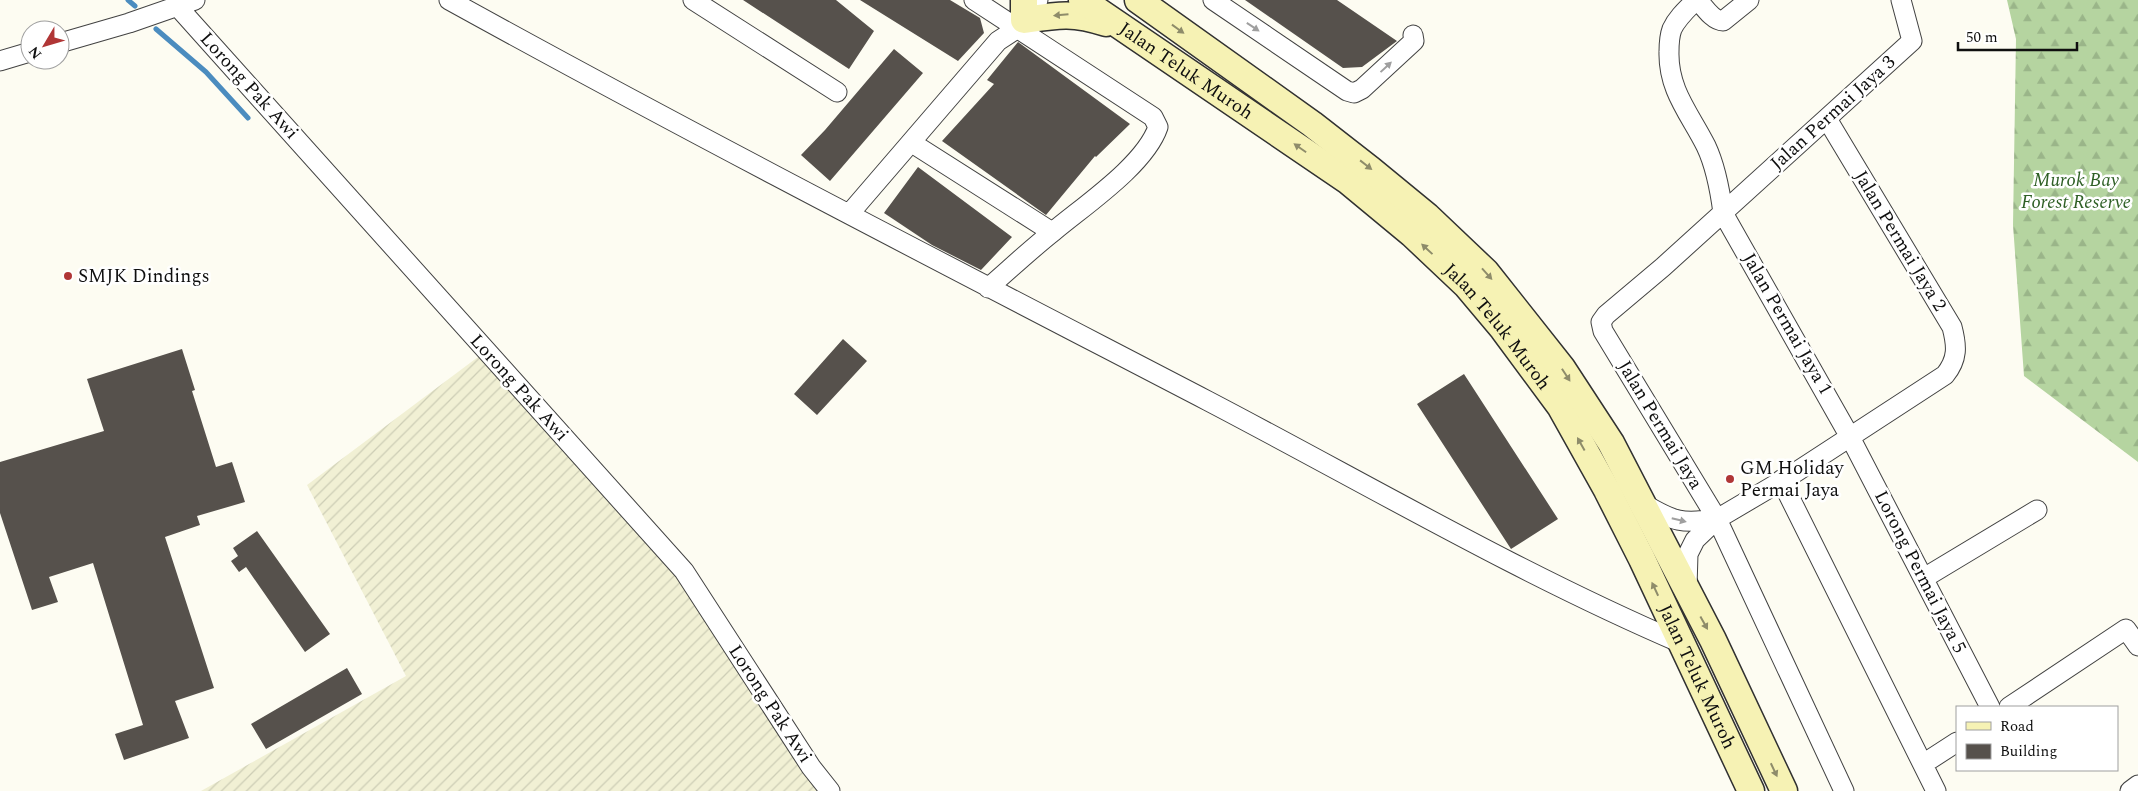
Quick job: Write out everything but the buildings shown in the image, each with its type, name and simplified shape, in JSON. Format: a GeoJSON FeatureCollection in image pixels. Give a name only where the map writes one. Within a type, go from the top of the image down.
{"type":"FeatureCollection","features":[{"type":"Feature","properties":{"kind":"main road","name":"Jalan Teluk Muroh"},"geometry":{"type":"LineString","coordinates":[[1082,0],[1126,28],[1348,181],[1412,234],[1466,285],[1503,329],[1560,406],[1607,490],[1751,791]]}},
{"type":"Feature","properties":{"kind":"main road","name":"Jalan Teluk Muroh"},"geometry":{"type":"LineString","coordinates":[[1138,0],[1312,124],[1371,170],[1427,216],[1486,272],[1562,368],[1611,443],[1736,686],[1784,791]]}},
{"type":"Feature","properties":{"kind":"main road"},"geometry":{"type":"LineString","coordinates":[[1026,12],[1085,16],[1126,28]]}},
{"type":"Feature","properties":{"kind":"street"},"geometry":{"type":"LineString","coordinates":[[448,0],[988,288],[1285,441],[1564,590],[1681,643]]}},
{"type":"Feature","properties":{"kind":"street"},"geometry":{"type":"LineString","coordinates":[[693,0],[837,92]]}},
{"type":"Feature","properties":{"kind":"street"},"geometry":{"type":"LineString","coordinates":[[974,0],[1026,12],[1153,117],[1158,127],[1154,140],[1118,180],[1052,232],[988,288]]}},
{"type":"Feature","properties":{"kind":"street"},"geometry":{"type":"LineString","coordinates":[[1213,0],[1346,91],[1354,93],[1362,89],[1414,41],[1413,35]]}},
{"type":"Feature","properties":{"kind":"street"},"geometry":{"type":"LineString","coordinates":[[1723,212],[1720,187],[1707,148],[1675,91],[1669,60],[1670,36],[1672,28],[1680,16],[1697,0],[1713,17],[1718,21],[1723,21],[1749,0]]}},
{"type":"Feature","properties":{"kind":"street","name":"Jalan Permai Jaya 3"},"geometry":{"type":"LineString","coordinates":[[1603,331],[1601,322],[1606,315],[1663,267],[1912,41],[1901,0]]}},
{"type":"Feature","properties":{"kind":"street"},"geometry":{"type":"LineString","coordinates":[[70,40],[186,4]]}},
{"type":"Feature","properties":{"kind":"street","name":"Lorong Pak Awi"},"geometry":{"type":"LineString","coordinates":[[186,4],[684,571],[811,766],[830,791]]}},
{"type":"Feature","properties":{"kind":"street"},"geometry":{"type":"LineString","coordinates":[[850,213],[998,41],[1026,12]]}},
{"type":"Feature","properties":{"kind":"street"},"geometry":{"type":"LineString","coordinates":[[0,61],[20,55]]}},
{"type":"Feature","properties":{"kind":"street","name":"Jalan Permai Jaya 2"},"geometry":{"type":"LineString","coordinates":[[1827,119],[1952,327],[1957,343],[1956,357],[1952,367],[1945,375],[1850,436]]}},
{"type":"Feature","properties":{"kind":"street"},"geometry":{"type":"LineString","coordinates":[[912,143],[1052,232]]}},
{"type":"Feature","properties":{"kind":"street","name":"Jalan Permai Jaya 1"},"geometry":{"type":"LineString","coordinates":[[1723,212],[1850,436]]}},
{"type":"Feature","properties":{"kind":"street","name":"Jalan Permai Jaya"},"geometry":{"type":"LineString","coordinates":[[1603,331],[1717,519],[1844,791]]}},
{"type":"Feature","properties":{"kind":"street"},"geometry":{"type":"LineString","coordinates":[[1687,589],[1688,554],[1695,540],[1717,519],[1850,436]]}},
{"type":"Feature","properties":{"kind":"street","name":"Lorong Permai Jaya 5"},"geometry":{"type":"LineString","coordinates":[[1850,436],[1989,706]]}},
{"type":"Feature","properties":{"kind":"street"},"geometry":{"type":"LineString","coordinates":[[1781,480],[1936,791]]}},
{"type":"Feature","properties":{"kind":"street"},"geometry":{"type":"LineString","coordinates":[[1644,504],[1665,517],[1688,523],[1717,519]]}},
{"type":"Feature","properties":{"kind":"street"},"geometry":{"type":"LineString","coordinates":[[1924,578],[2037,510]]}},
{"type":"Feature","properties":{"kind":"street"},"geometry":{"type":"LineString","coordinates":[[2010,706],[2126,629],[2138,646]]}},
{"type":"Feature","properties":{"kind":"street"},"geometry":{"type":"LineString","coordinates":[[1923,764],[1956,743]]}},
{"type":"Feature","properties":{"kind":"street"},"geometry":{"type":"LineString","coordinates":[[2130,791],[2138,785]]}},
{"type":"Feature","properties":{"kind":"green space","name":"Murok Bay Forest Reserve"},"geometry":{"type":"Polygon","coordinates":[[[2007,0],[2138,0],[2138,462],[2024,376],[2013,225],[2016,39],[2007,0]]]}},
{"type":"Feature","properties":{"kind":"green space"},"geometry":{"type":"Polygon","coordinates":[[[486,351],[684,571],[830,791],[201,791],[406,676],[307,485],[486,351]]]}},
{"type":"Feature","properties":{"kind":"waterway"},"geometry":{"type":"LineString","coordinates":[[128,0],[135,6]]}},
{"type":"Feature","properties":{"kind":"waterway"},"geometry":{"type":"LineString","coordinates":[[156,29],[206,72],[248,118]]}},
{"type":"Feature","properties":{"kind":"place","name":"SMJK Dindings"},"geometry":{"type":"Point","coordinates":[68,276]}},
{"type":"Feature","properties":{"kind":"place","name":"GM Holiday Permai Jaya"},"geometry":{"type":"Point","coordinates":[1730,479]}}]}
